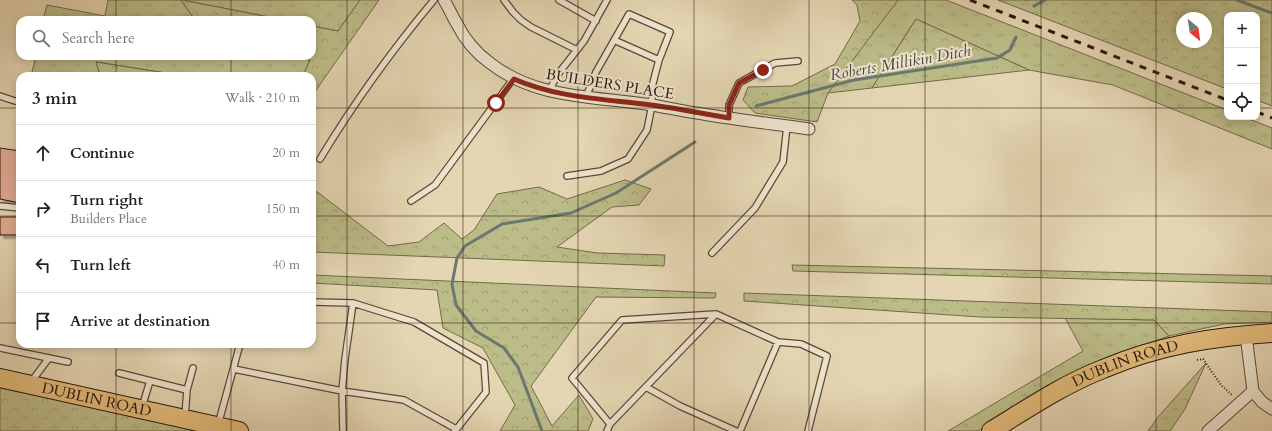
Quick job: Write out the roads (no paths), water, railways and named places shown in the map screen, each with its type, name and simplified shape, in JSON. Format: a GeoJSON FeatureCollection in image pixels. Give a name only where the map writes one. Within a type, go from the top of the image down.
{"type":"FeatureCollection","features":[{"type":"Feature","properties":{"kind":"main road","name":"DUBLIN ROAD"},"geometry":{"type":"LineString","coordinates":[[991,431],[1066,387],[1102,369],[1138,355],[1183,343],[1206,339],[1272,333]]}},
{"type":"Feature","properties":{"kind":"main road","name":"DUBLIN ROAD"},"geometry":{"type":"LineString","coordinates":[[0,378],[239,431]]}},
{"type":"Feature","properties":{"kind":"street","name":"BUILDERS PLACE"},"geometry":{"type":"LineString","coordinates":[[444,0],[469,44],[490,64],[514,79],[530,86],[548,91],[586,97],[652,105],[729,118],[809,129]]}},
{"type":"Feature","properties":{"kind":"street"},"geometry":{"type":"LineString","coordinates":[[1246,335],[1253,391],[1262,402],[1272,409]]}},
{"type":"Feature","properties":{"kind":"street"},"geometry":{"type":"LineString","coordinates":[[1208,431],[1253,391]]}},
{"type":"Feature","properties":{"kind":"lane"},"geometry":{"type":"LineString","coordinates":[[320,159],[340,126],[372,79],[434,0]]}},
{"type":"Feature","properties":{"kind":"lane"},"geometry":{"type":"LineString","coordinates":[[504,0],[513,12],[531,27],[577,50]]}},
{"type":"Feature","properties":{"kind":"lane"},"geometry":{"type":"LineString","coordinates":[[559,0],[596,20]]}},
{"type":"Feature","properties":{"kind":"lane"},"geometry":{"type":"LineString","coordinates":[[548,91],[558,74],[584,40],[607,0]]}},
{"type":"Feature","properties":{"kind":"lane"},"geometry":{"type":"LineString","coordinates":[[567,176],[601,171],[628,160],[647,130],[652,105],[652,86],[659,60],[670,32],[629,14],[596,72],[586,97]]}},
{"type":"Feature","properties":{"kind":"lane"},"geometry":{"type":"LineString","coordinates":[[614,40],[659,60]]}},
{"type":"Feature","properties":{"kind":"lane"},"geometry":{"type":"LineString","coordinates":[[729,118],[729,105],[739,83],[775,63],[798,61]]}},
{"type":"Feature","properties":{"kind":"lane"},"geometry":{"type":"LineString","coordinates":[[411,201],[435,185],[514,79]]}},
{"type":"Feature","properties":{"kind":"lane"},"geometry":{"type":"LineString","coordinates":[[0,96],[15,101]]}},
{"type":"Feature","properties":{"kind":"lane"},"geometry":{"type":"LineString","coordinates":[[712,254],[755,208],[783,162],[787,126]]}},
{"type":"Feature","properties":{"kind":"lane"},"geometry":{"type":"LineString","coordinates":[[0,206],[16,208]]}},
{"type":"Feature","properties":{"kind":"lane"},"geometry":{"type":"LineString","coordinates":[[234,369],[342,391],[404,400],[455,430],[486,392],[484,363],[414,322],[354,303],[316,302]]}},
{"type":"Feature","properties":{"kind":"lane"},"geometry":{"type":"LineString","coordinates":[[342,431],[342,391],[345,359],[354,303]]}},
{"type":"Feature","properties":{"kind":"lane"},"geometry":{"type":"LineString","coordinates":[[607,431],[610,424],[716,314]]}},
{"type":"Feature","properties":{"kind":"lane"},"geometry":{"type":"LineString","coordinates":[[610,424],[572,378],[622,320],[716,314],[778,342],[801,344],[827,356],[808,431]]}},
{"type":"Feature","properties":{"kind":"lane"},"geometry":{"type":"LineString","coordinates":[[740,431],[778,342]]}},
{"type":"Feature","properties":{"kind":"lane"},"geometry":{"type":"LineString","coordinates":[[0,348],[68,362]]}},
{"type":"Feature","properties":{"kind":"lane"},"geometry":{"type":"LineString","coordinates":[[218,426],[239,348]]}},
{"type":"Feature","properties":{"kind":"lane"},"geometry":{"type":"LineString","coordinates":[[29,384],[49,358]]}},
{"type":"Feature","properties":{"kind":"lane"},"geometry":{"type":"LineString","coordinates":[[185,419],[192,368]]}},
{"type":"Feature","properties":{"kind":"lane"},"geometry":{"type":"LineString","coordinates":[[119,373],[188,390]]}},
{"type":"Feature","properties":{"kind":"lane"},"geometry":{"type":"LineString","coordinates":[[141,409],[150,381]]}},
{"type":"Feature","properties":{"kind":"lane"},"geometry":{"type":"LineString","coordinates":[[646,387],[680,406],[736,431]]}},
{"type":"Feature","properties":{"kind":"waterway","name":"Roberts Millikin Ditch"},"geometry":{"type":"LineString","coordinates":[[1034,6],[1045,0]]}},
{"type":"Feature","properties":{"kind":"waterway","name":"Roberts Millikin Ditch"},"geometry":{"type":"LineString","coordinates":[[1237,0],[1272,13]]}},
{"type":"Feature","properties":{"kind":"waterway","name":"Roberts Millikin Ditch"},"geometry":{"type":"LineString","coordinates":[[756,106],[854,80],[997,58],[1010,50],[1016,37]]}},
{"type":"Feature","properties":{"kind":"waterway","name":"Roberts Millikin Ditch"},"geometry":{"type":"LineString","coordinates":[[542,431],[518,367],[504,348],[476,331],[456,305],[452,284],[457,258],[465,246],[502,224],[571,213],[616,193],[695,142]]}},
{"type":"Feature","properties":{"kind":"railway"},"geometry":{"type":"LineString","coordinates":[[970,0],[1224,99]]}},
{"type":"Feature","properties":{"kind":"railway"},"geometry":{"type":"LineString","coordinates":[[1260,113],[1272,118]]}}]}
